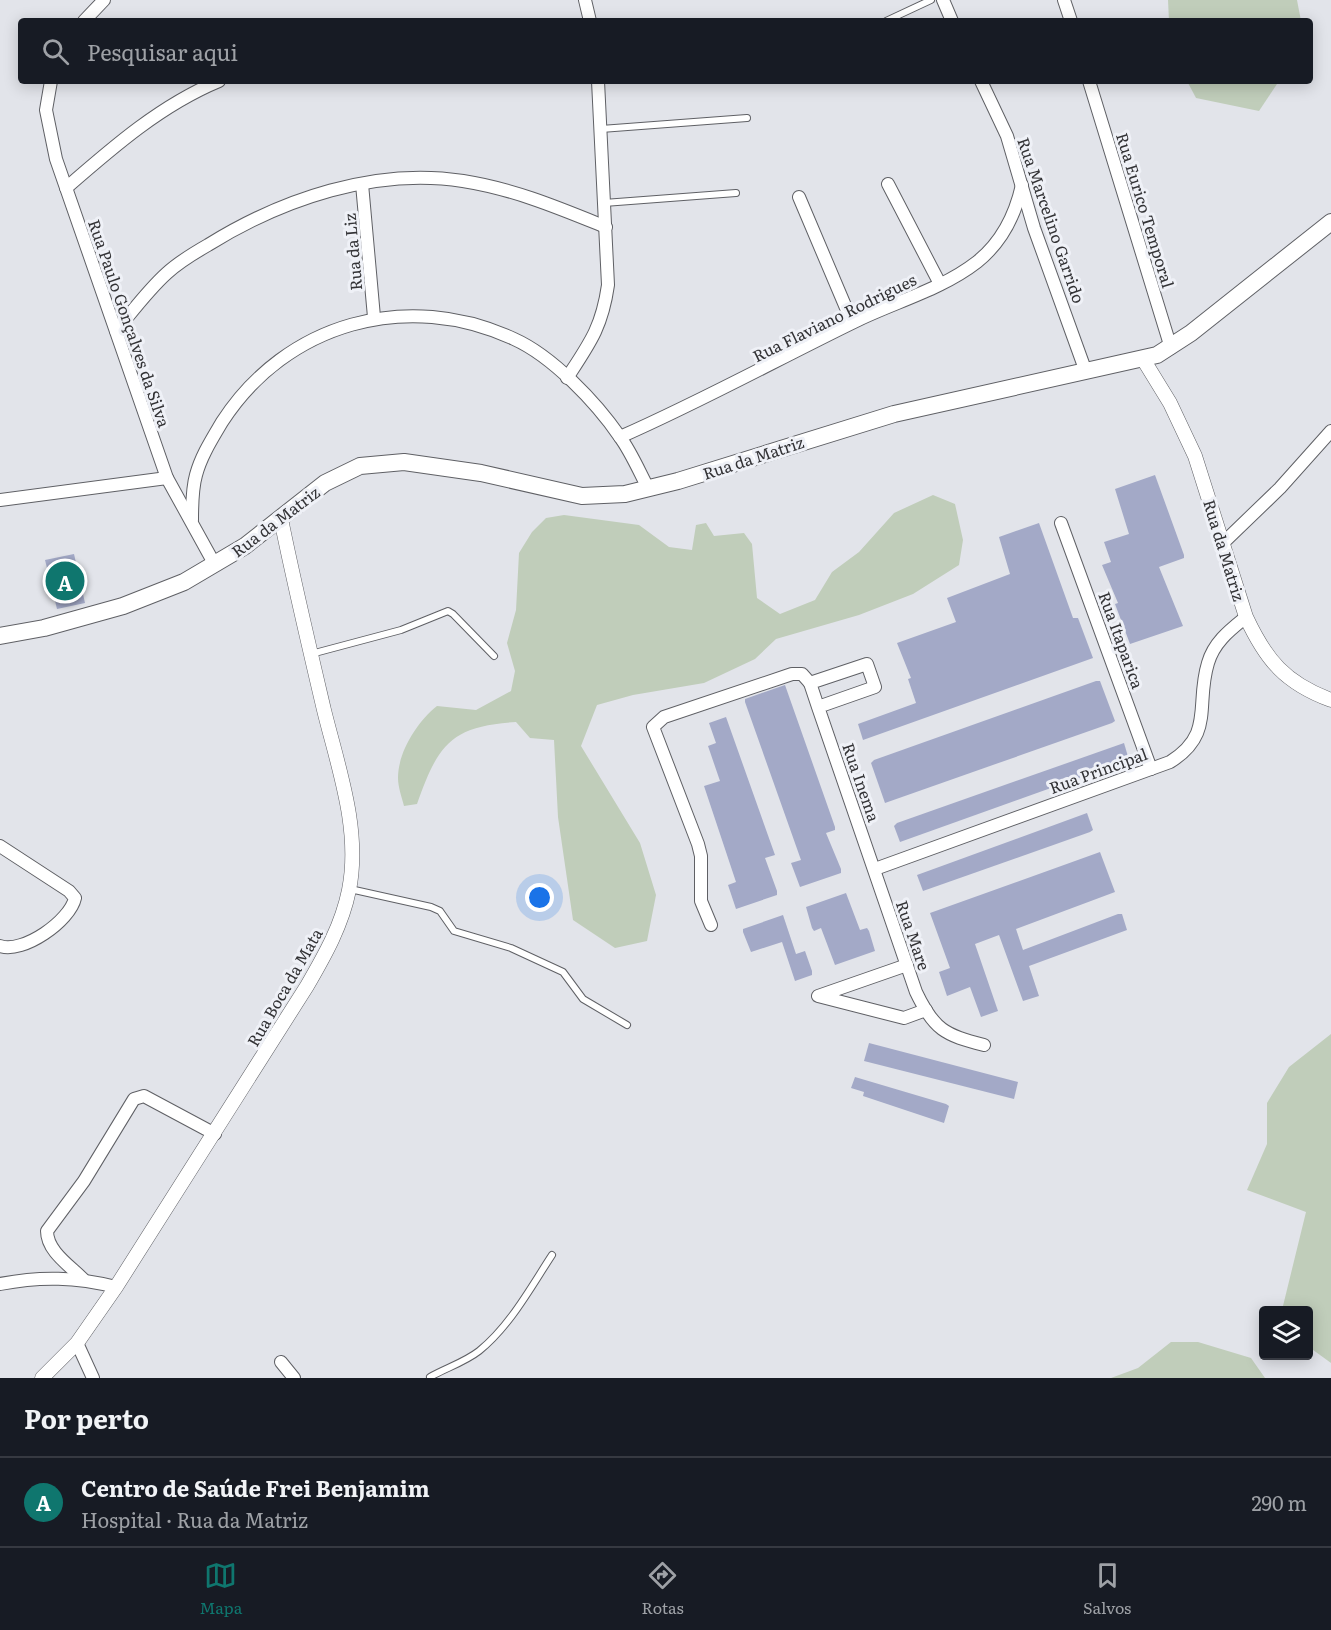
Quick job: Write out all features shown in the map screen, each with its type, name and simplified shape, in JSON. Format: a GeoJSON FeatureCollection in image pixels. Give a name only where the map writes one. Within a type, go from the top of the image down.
{"type":"FeatureCollection","features":[{"type":"Feature","properties":{"kind":"main road"},"geometry":{"type":"LineString","coordinates":[[1143,359],[1171,348],[1331,222]]}},
{"type":"Feature","properties":{"kind":"main road","name":"Rua da Matriz"},"geometry":{"type":"LineString","coordinates":[[0,636],[44,628],[123,606],[184,582],[215,565],[281,519],[342,472],[379,463],[404,462],[438,465],[582,496],[604,496],[648,488],[894,414],[999,388],[1143,359]]}},
{"type":"Feature","properties":{"kind":"street"},"geometry":{"type":"LineString","coordinates":[[87,18],[104,0]]}},
{"type":"Feature","properties":{"kind":"street"},"geometry":{"type":"LineString","coordinates":[[585,0],[589,18]]}},
{"type":"Feature","properties":{"kind":"street"},"geometry":{"type":"LineString","coordinates":[[943,0],[951,18]]}},
{"type":"Feature","properties":{"kind":"street"},"geometry":{"type":"LineString","coordinates":[[1064,0],[1070,18]]}},
{"type":"Feature","properties":{"kind":"street","name":"Rua Paulo Gonçalves da Silva"},"geometry":{"type":"LineString","coordinates":[[50,84],[46,110],[49,134],[66,188],[167,478],[215,565]]}},
{"type":"Feature","properties":{"kind":"street"},"geometry":{"type":"LineString","coordinates":[[66,188],[162,111],[195,91],[212,84]]}},
{"type":"Feature","properties":{"kind":"street"},"geometry":{"type":"LineString","coordinates":[[567,378],[597,331],[604,313],[608,285],[598,84]]}},
{"type":"Feature","properties":{"kind":"street","name":"Rua Marcelino Garrido"},"geometry":{"type":"LineString","coordinates":[[982,84],[1007,136],[1034,228],[1086,372]]}},
{"type":"Feature","properties":{"kind":"street","name":"Rua Eurico Temporal"},"geometry":{"type":"LineString","coordinates":[[1090,84],[1171,348]]}},
{"type":"Feature","properties":{"kind":"street"},"geometry":{"type":"LineString","coordinates":[[116,331],[167,272],[222,236],[284,206],[362,184],[432,178],[462,181],[534,198],[606,227]]}},
{"type":"Feature","properties":{"kind":"street","name":"Rua da Liz"},"geometry":{"type":"LineString","coordinates":[[362,184],[374,317]]}},
{"type":"Feature","properties":{"kind":"street"},"geometry":{"type":"LineString","coordinates":[[888,184],[940,284]]}},
{"type":"Feature","properties":{"kind":"street","name":"Rua Flaviano Rodrigues"},"geometry":{"type":"LineString","coordinates":[[620,437],[693,404],[852,322],[959,274],[993,247],[1016,210],[1022,185]]}},
{"type":"Feature","properties":{"kind":"street"},"geometry":{"type":"LineString","coordinates":[[799,197],[852,322]]}},
{"type":"Feature","properties":{"kind":"street"},"geometry":{"type":"LineString","coordinates":[[192,520],[195,476],[203,456],[230,410],[248,388],[268,368],[302,345],[350,324],[374,317],[447,318],[483,327],[513,339],[538,353],[567,378],[620,437],[648,488]]}},
{"type":"Feature","properties":{"kind":"street","name":"Rua da Matriz"},"geometry":{"type":"LineString","coordinates":[[1143,359],[1182,427],[1211,500],[1246,616],[1257,641],[1272,663],[1288,679],[1310,692],[1331,700]]}},
{"type":"Feature","properties":{"kind":"street"},"geometry":{"type":"LineString","coordinates":[[1223,543],[1280,488],[1331,431]]}},
{"type":"Feature","properties":{"kind":"street"},"geometry":{"type":"LineString","coordinates":[[0,500],[167,478]]}},
{"type":"Feature","properties":{"kind":"street","name":"Rua Boca da Mata"},"geometry":{"type":"LineString","coordinates":[[42,1378],[77,1342],[116,1287],[215,1134],[328,950],[342,916],[349,889],[351,832],[346,798],[281,519]]}},
{"type":"Feature","properties":{"kind":"street","name":"Rua Itaparica"},"geometry":{"type":"LineString","coordinates":[[1061,523],[1151,769]]}},
{"type":"Feature","properties":{"kind":"street","name":"Rua Principal"},"geometry":{"type":"LineString","coordinates":[[875,868],[1151,769],[1183,754],[1201,728],[1205,679],[1211,655],[1224,635],[1246,616]]}},
{"type":"Feature","properties":{"kind":"street"},"geometry":{"type":"LineString","coordinates":[[711,925],[701,901],[701,856],[698,844],[653,727],[664,717],[792,674],[802,674],[810,683],[867,664],[874,687],[818,707]]}},
{"type":"Feature","properties":{"kind":"street","name":"Rua Inema"},"geometry":{"type":"LineString","coordinates":[[810,683],[875,868]]}},
{"type":"Feature","properties":{"kind":"street"},"geometry":{"type":"LineString","coordinates":[[0,846],[69,891],[75,898],[71,908],[54,928],[9,948],[0,946]]}},
{"type":"Feature","properties":{"kind":"street","name":"Rua Mare"},"geometry":{"type":"LineString","coordinates":[[875,868],[916,992],[926,1010],[947,1034],[984,1045]]}},
{"type":"Feature","properties":{"kind":"street"},"geometry":{"type":"LineString","coordinates":[[907,965],[818,996],[904,1018],[926,1010]]}},
{"type":"Feature","properties":{"kind":"street"},"geometry":{"type":"LineString","coordinates":[[83,1279],[52,1249],[47,1241],[47,1231],[84,1181],[134,1099],[144,1096],[215,1134]]}},
{"type":"Feature","properties":{"kind":"street"},"geometry":{"type":"LineString","coordinates":[[0,1284],[32,1278],[83,1279],[116,1287]]}},
{"type":"Feature","properties":{"kind":"street"},"geometry":{"type":"LineString","coordinates":[[77,1342],[93,1378]]}},
{"type":"Feature","properties":{"kind":"street"},"geometry":{"type":"LineString","coordinates":[[281,1362],[294,1378]]}},
{"type":"Feature","properties":{"kind":"lane"},"geometry":{"type":"LineString","coordinates":[[892,18],[931,0]]}},
{"type":"Feature","properties":{"kind":"lane"},"geometry":{"type":"LineString","coordinates":[[601,129],[747,118]]}},
{"type":"Feature","properties":{"kind":"lane"},"geometry":{"type":"LineString","coordinates":[[604,202],[736,193]]}},
{"type":"Feature","properties":{"kind":"lane"},"geometry":{"type":"LineString","coordinates":[[311,654],[401,630],[448,611],[494,656]]}},
{"type":"Feature","properties":{"kind":"lane"},"geometry":{"type":"LineString","coordinates":[[349,889],[441,911],[454,930],[511,948],[563,972],[583,999],[627,1025]]}},
{"type":"Feature","properties":{"kind":"lane"},"geometry":{"type":"LineString","coordinates":[[430,1377],[468,1358],[492,1339],[526,1295],[552,1255]]}},
{"type":"Feature","properties":{"kind":"green space"},"geometry":{"type":"Polygon","coordinates":[[[1168,0],[1297,0],[1300,18],[1169,18],[1168,0]]]}},
{"type":"Feature","properties":{"kind":"green space"},"geometry":{"type":"Polygon","coordinates":[[[1189,84],[1277,84],[1259,111],[1196,98],[1189,84]]]}},
{"type":"Feature","properties":{"kind":"green space"},"geometry":{"type":"Polygon","coordinates":[[[933,495],[955,504],[963,540],[959,565],[913,594],[859,615],[776,639],[755,659],[704,683],[633,695],[597,705],[581,746],[640,843],[656,895],[647,941],[615,948],[573,920],[558,817],[554,740],[530,738],[516,722],[494,724],[461,734],[440,753],[417,804],[404,806],[398,781],[401,758],[422,720],[437,706],[476,710],[511,691],[515,671],[507,643],[516,610],[519,553],[532,532],[546,518],[564,515],[639,525],[669,547],[692,550],[696,525],[706,523],[714,536],[744,533],[752,544],[757,598],[780,614],[815,600],[832,572],[859,552],[894,513],[933,495]]]}},
{"type":"Feature","properties":{"kind":"green space"},"geometry":{"type":"Polygon","coordinates":[[[1331,1034],[1331,1363],[1313,1350],[1313,1306],[1283,1306],[1306,1212],[1247,1190],[1267,1144],[1267,1103],[1289,1067],[1331,1034]]]}},
{"type":"Feature","properties":{"kind":"green space"},"geometry":{"type":"Polygon","coordinates":[[[1171,1342],[1198,1342],[1251,1358],[1265,1378],[1111,1378],[1138,1368],[1171,1342]]]}},
{"type":"Feature","properties":{"kind":"building"},"geometry":{"type":"Polygon","coordinates":[[[1155,475],[1184,555],[1184,558],[1159,567],[1183,626],[1130,644],[1115,604],[1118,603],[1102,565],[1111,562],[1104,542],[1129,534],[1115,489],[1155,475]]]}},
{"type":"Feature","properties":{"kind":"building"},"geometry":{"type":"Polygon","coordinates":[[[1039,523],[1073,618],[1078,618],[1093,658],[863,740],[858,724],[916,703],[908,679],[911,678],[897,643],[956,622],[947,598],[1010,574],[999,537],[1039,523]]]}},
{"type":"Feature","properties":{"kind":"building"},"geometry":{"type":"Polygon","coordinates":[[[74,554],[85,603],[57,609],[45,560],[74,554]]]}},
{"type":"Feature","properties":{"kind":"building"},"geometry":{"type":"Polygon","coordinates":[[[1100,681],[1115,721],[1112,723],[885,803],[871,763],[874,760],[1100,681]]]}},
{"type":"Feature","properties":{"kind":"building"},"geometry":{"type":"Polygon","coordinates":[[[785,685],[835,827],[835,830],[826,833],[841,869],[841,873],[800,887],[791,863],[801,860],[745,702],[745,699],[785,685]]]}},
{"type":"Feature","properties":{"kind":"building"},"geometry":{"type":"Polygon","coordinates":[[[726,717],[775,855],[765,858],[777,891],[777,895],[736,909],[728,885],[736,882],[704,786],[720,781],[708,746],[716,743],[709,723],[726,717]]]}},
{"type":"Feature","properties":{"kind":"building"},"geometry":{"type":"Polygon","coordinates":[[[1124,743],[1129,760],[900,842],[894,826],[897,823],[1124,743]]]}},
{"type":"Feature","properties":{"kind":"building"},"geometry":{"type":"Polygon","coordinates":[[[1087,813],[1093,830],[1090,832],[923,891],[917,875],[1087,813]]]}},
{"type":"Feature","properties":{"kind":"building"},"geometry":{"type":"Polygon","coordinates":[[[1100,852],[1115,892],[1016,929],[1023,950],[1118,914],[1122,914],[1127,930],[1029,966],[1039,996],[1023,1001],[999,935],[975,944],[998,1011],[981,1017],[970,987],[947,996],[939,972],[950,968],[930,913],[1100,852]]]}},
{"type":"Feature","properties":{"kind":"building"},"geometry":{"type":"Polygon","coordinates":[[[846,893],[860,930],[867,928],[875,951],[835,965],[821,928],[814,931],[812,928],[806,907],[846,893]]]}},
{"type":"Feature","properties":{"kind":"building"},"geometry":{"type":"Polygon","coordinates":[[[783,915],[796,954],[805,951],[812,971],[812,975],[795,981],[782,942],[751,952],[743,932],[743,929],[783,915]]]}},
{"type":"Feature","properties":{"kind":"building"},"geometry":{"type":"Polygon","coordinates":[[[869,1043],[1018,1082],[1014,1099],[864,1061],[869,1043]]]}},
{"type":"Feature","properties":{"kind":"building"},"geometry":{"type":"Polygon","coordinates":[[[855,1077],[946,1104],[949,1106],[944,1123],[863,1096],[864,1092],[851,1088],[855,1077]]]}},
{"type":"Feature","properties":{"kind":"place","name":"Centro de Saúde Frei Benjamim"},"geometry":{"type":"Point","coordinates":[65,581]}}]}
